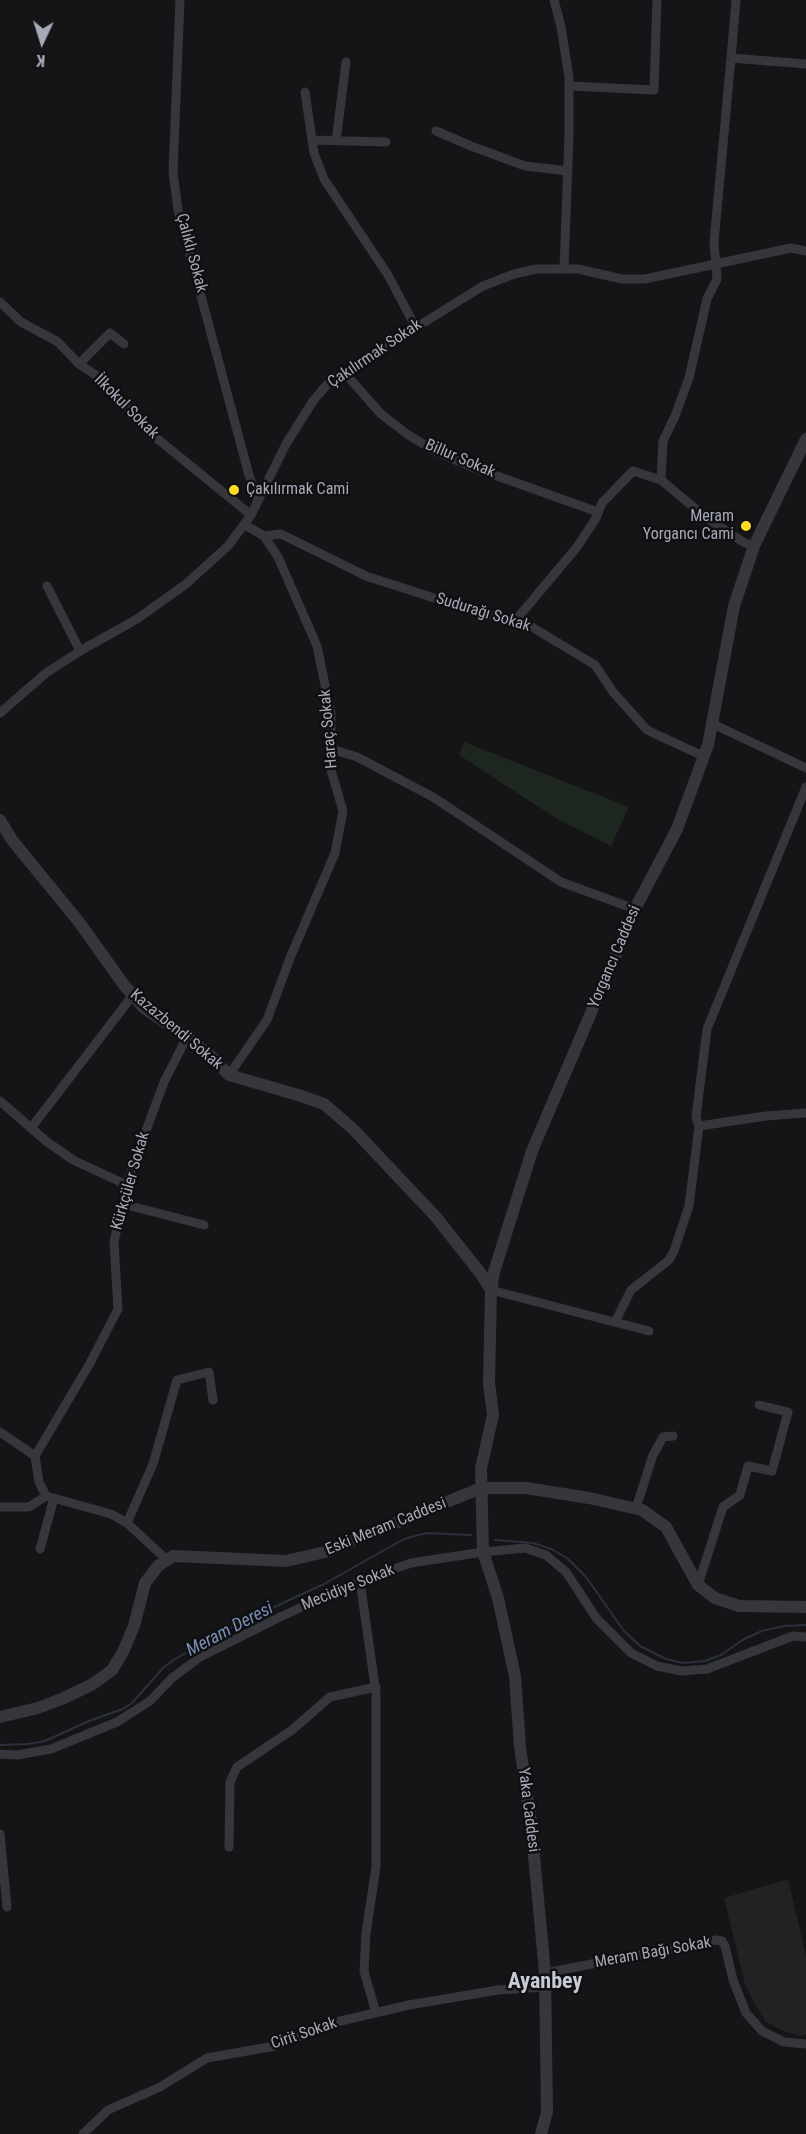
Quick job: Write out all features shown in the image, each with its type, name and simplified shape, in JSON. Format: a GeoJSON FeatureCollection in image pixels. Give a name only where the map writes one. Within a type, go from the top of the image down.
{"type":"FeatureCollection","features":[{"type":"Feature","properties":{"kind":"street","name":"Çalıklı Sokak"},"geometry":{"type":"LineString","coordinates":[[180,0],[173,172],[178,210],[243,454],[258,500]]}},
{"type":"Feature","properties":{"kind":"street"},"geometry":{"type":"LineString","coordinates":[[554,0],[561,27],[569,86],[564,269]]}},
{"type":"Feature","properties":{"kind":"street"},"geometry":{"type":"LineString","coordinates":[[569,86],[654,90],[657,0]]}},
{"type":"Feature","properties":{"kind":"street"},"geometry":{"type":"LineString","coordinates":[[661,480],[663,441],[689,378],[707,299],[717,279],[714,242],[736,0]]}},
{"type":"Feature","properties":{"kind":"street"},"geometry":{"type":"LineString","coordinates":[[731,58],[806,64]]}},
{"type":"Feature","properties":{"kind":"street"},"geometry":{"type":"LineString","coordinates":[[336,141],[346,62]]}},
{"type":"Feature","properties":{"kind":"street"},"geometry":{"type":"LineString","coordinates":[[305,92],[314,153],[324,179],[388,275],[415,326]]}},
{"type":"Feature","properties":{"kind":"street"},"geometry":{"type":"LineString","coordinates":[[436,131],[471,147],[525,166],[568,171]]}},
{"type":"Feature","properties":{"kind":"street"},"geometry":{"type":"LineString","coordinates":[[313,140],[386,142]]}},
{"type":"Feature","properties":{"kind":"street","name":"Çakılırmak Sokak"},"geometry":{"type":"LineString","coordinates":[[0,713],[46,673],[137,619],[186,584],[228,546],[251,515],[286,444],[313,401],[331,380],[483,286],[514,274],[536,269],[578,269],[622,279],[645,279],[791,248],[806,251]]}},
{"type":"Feature","properties":{"kind":"street","name":"İlkokul Sokak"},"geometry":{"type":"LineString","coordinates":[[0,302],[21,322],[58,342],[79,364],[100,378],[154,436],[251,515]]}},
{"type":"Feature","properties":{"kind":"street"},"geometry":{"type":"LineString","coordinates":[[79,364],[110,333],[124,344]]}},
{"type":"Feature","properties":{"kind":"street","name":"Billur Sokak"},"geometry":{"type":"LineString","coordinates":[[344,372],[381,414],[433,450],[472,467],[598,512]]}},
{"type":"Feature","properties":{"kind":"street","name":"Yorgancı Caddesi"},"geometry":{"type":"LineString","coordinates":[[481,1488],[482,1468],[493,1415],[489,1383],[491,1290],[494,1272],[532,1151],[635,909],[677,829],[712,724],[734,606],[754,546],[806,439]]}},
{"type":"Feature","properties":{"kind":"street"},"geometry":{"type":"LineString","coordinates":[[515,621],[577,547],[602,503],[633,471],[661,480],[709,520],[745,543],[754,546]]}},
{"type":"Feature","properties":{"kind":"street","name":"Haraç Sokak"},"geometry":{"type":"LineString","coordinates":[[229,1075],[267,1020],[290,958],[335,853],[343,811],[331,770],[331,714],[317,646],[278,557],[264,536],[245,525]]}},
{"type":"Feature","properties":{"kind":"street","name":"Sudurağı Sokak"},"geometry":{"type":"LineString","coordinates":[[264,536],[281,534],[366,576],[471,610],[526,624],[595,665],[613,692],[647,730],[703,756]]}},
{"type":"Feature","properties":{"kind":"street"},"geometry":{"type":"LineString","coordinates":[[47,586],[80,651]]}},
{"type":"Feature","properties":{"kind":"street"},"geometry":{"type":"LineString","coordinates":[[712,724],[806,768]]}},
{"type":"Feature","properties":{"kind":"street"},"geometry":{"type":"LineString","coordinates":[[331,749],[357,757],[433,797],[561,882],[635,909]]}},
{"type":"Feature","properties":{"kind":"street"},"geometry":{"type":"LineString","coordinates":[[615,1322],[631,1290],[669,1260],[674,1251],[689,1206],[699,1126],[696,1117],[707,1029],[806,786]]}},
{"type":"Feature","properties":{"kind":"street","name":"Kazazbendi Sokak"},"geometry":{"type":"LineString","coordinates":[[0,820],[12,840],[79,922],[144,1008],[187,1037],[212,1057],[229,1075],[324,1104],[352,1128],[436,1217],[491,1290]]}},
{"type":"Feature","properties":{"kind":"street"},"geometry":{"type":"LineString","coordinates":[[31,1128],[133,995]]}},
{"type":"Feature","properties":{"kind":"street","name":"Kürkçüler Sokak"},"geometry":{"type":"LineString","coordinates":[[35,1456],[89,1365],[118,1309],[114,1241],[130,1174],[164,1082],[187,1037]]}},
{"type":"Feature","properties":{"kind":"street"},"geometry":{"type":"LineString","coordinates":[[0,1101],[73,1160],[128,1185]]}},
{"type":"Feature","properties":{"kind":"street"},"geometry":{"type":"LineString","coordinates":[[699,1126],[766,1116],[806,1113]]}},
{"type":"Feature","properties":{"kind":"street"},"geometry":{"type":"LineString","coordinates":[[123,1204],[204,1225]]}},
{"type":"Feature","properties":{"kind":"street"},"geometry":{"type":"LineString","coordinates":[[491,1290],[649,1331]]}},
{"type":"Feature","properties":{"kind":"street"},"geometry":{"type":"LineString","coordinates":[[127,1523],[153,1464],[177,1380],[209,1372],[213,1400]]}},
{"type":"Feature","properties":{"kind":"street"},"geometry":{"type":"LineString","coordinates":[[759,1405],[788,1412],[772,1471],[748,1466],[740,1495],[723,1507],[698,1586],[714,1598],[739,1606],[806,1607]]}},
{"type":"Feature","properties":{"kind":"street"},"geometry":{"type":"LineString","coordinates":[[0,1432],[35,1456],[39,1482],[50,1497],[111,1514],[127,1523],[167,1560],[158,1566],[145,1583],[134,1626],[112,1670],[93,1684],[64,1698],[38,1708],[0,1716]]}},
{"type":"Feature","properties":{"kind":"street"},"geometry":{"type":"LineString","coordinates":[[636,1508],[653,1455],[663,1437],[673,1436]]}},
{"type":"Feature","properties":{"kind":"street","name":"Eski Meram Caddesi"},"geometry":{"type":"LineString","coordinates":[[167,1560],[173,1556],[187,1555],[286,1561],[326,1552],[481,1488],[526,1488],[589,1498],[642,1510],[666,1527],[698,1586]]}},
{"type":"Feature","properties":{"kind":"street","name":"Yaka Caddesi"},"geometry":{"type":"LineString","coordinates":[[481,1488],[483,1552],[498,1598],[515,1676],[520,1747],[531,1824],[544,1973],[547,2112],[541,2134]]}},
{"type":"Feature","properties":{"kind":"street"},"geometry":{"type":"LineString","coordinates":[[0,1507],[29,1507],[50,1497]]}},
{"type":"Feature","properties":{"kind":"street"},"geometry":{"type":"LineString","coordinates":[[40,1549],[50,1497]]}},
{"type":"Feature","properties":{"kind":"street","name":"Mecidiye Sokak"},"geometry":{"type":"LineString","coordinates":[[0,1754],[17,1755],[51,1749],[117,1722],[150,1701],[172,1678],[200,1657],[280,1617],[360,1581],[411,1563],[483,1552],[525,1548],[546,1555],[566,1572],[597,1619],[631,1653],[657,1666],[682,1671],[707,1669],[794,1636],[806,1637]]}},
{"type":"Feature","properties":{"kind":"street"},"geometry":{"type":"LineString","coordinates":[[360,1581],[376,1688],[376,1867],[366,1933],[364,1971],[376,2013]]}},
{"type":"Feature","properties":{"kind":"street"},"geometry":{"type":"LineString","coordinates":[[229,1847],[230,1782],[237,1767],[292,1730],[330,1697],[376,1688]]}},
{"type":"Feature","properties":{"kind":"street"},"geometry":{"type":"LineString","coordinates":[[0,1834],[7,1907]]}},
{"type":"Feature","properties":{"kind":"street","name":"Meram Bağı Sokak"},"geometry":{"type":"LineString","coordinates":[[544,1973],[716,1940],[722,1941],[733,1980],[746,2013],[762,2031],[784,2042],[806,2044]]}},
{"type":"Feature","properties":{"kind":"street","name":"Cirit Sokak"},"geometry":{"type":"LineString","coordinates":[[83,2134],[108,2110],[160,2087],[207,2058],[274,2046],[332,2023],[408,2005],[498,1990],[544,1987]]}},
{"type":"Feature","properties":{"kind":"shaded area"},"geometry":{"type":"Polygon","coordinates":[[[464,742],[629,807],[611,846],[557,819],[459,755],[464,742]]]}},
{"type":"Feature","properties":{"kind":"shaded area"},"geometry":{"type":"Polygon","coordinates":[[[788,1879],[806,1955],[806,2035],[799,2036],[766,2022],[758,2010],[745,1984],[724,1898],[788,1879]]]}},
{"type":"Feature","properties":{"kind":"waterway","name":"Meram Deresi"},"geometry":{"type":"LineString","coordinates":[[0,1745],[45,1741],[89,1721],[123,1709],[132,1703],[164,1667],[175,1659],[240,1623],[324,1584],[404,1539],[426,1533],[471,1535]]}},
{"type":"Feature","properties":{"kind":"waterway","name":"Meram Deresi"},"geometry":{"type":"LineString","coordinates":[[495,1540],[533,1543],[567,1558],[586,1577],[624,1631],[640,1646],[666,1659],[683,1663],[705,1661],[721,1655],[744,1639],[762,1631],[784,1626],[806,1625]]}},
{"type":"Feature","properties":{"kind":"place","name":"Çakılırmak Cami"},"geometry":{"type":"Point","coordinates":[234,490]}},
{"type":"Feature","properties":{"kind":"place","name":"Meram Yorgancı Cami"},"geometry":{"type":"Point","coordinates":[746,526]}},
{"type":"Feature","properties":{"kind":"district","name":"Ayanbey"},"geometry":{"type":"Point","coordinates":[545,1982]}}]}
